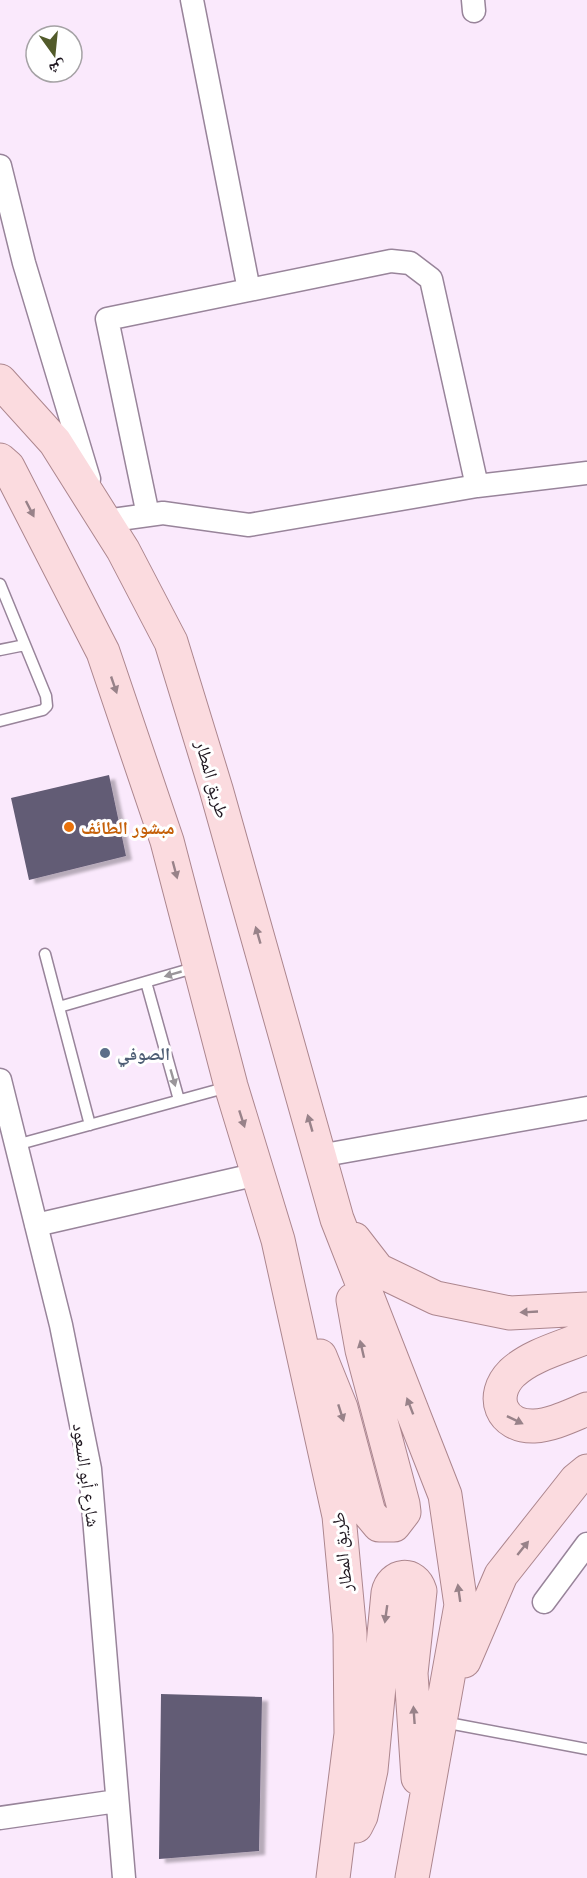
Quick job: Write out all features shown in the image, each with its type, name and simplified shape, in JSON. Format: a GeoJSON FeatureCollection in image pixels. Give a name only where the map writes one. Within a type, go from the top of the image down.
{"type":"FeatureCollection","features":[{"type":"Feature","properties":{"kind":"main road","name":"طريق المطار"},"geometry":{"type":"LineString","coordinates":[[0,381],[55,442],[101,513],[171,642],[216,789],[337,1219],[362,1350],[403,1504],[404,1512],[394,1525],[379,1525],[369,1513],[340,1408],[278,1240],[231,1086],[167,841],[104,652],[8,467],[0,460]]}},
{"type":"Feature","properties":{"kind":"main road","name":"طريق المطار"},"geometry":{"type":"LineString","coordinates":[[337,1219],[445,1495],[461,1605],[442,1717],[421,1816],[412,1878]]}},
{"type":"Feature","properties":{"kind":"main road"},"geometry":{"type":"LineString","coordinates":[[337,1219],[378,1270],[436,1298],[510,1313],[587,1309]]}},
{"type":"Feature","properties":{"kind":"main road","name":"طريق المطار"},"geometry":{"type":"LineString","coordinates":[[278,1240],[339,1516],[350,1634],[351,1734],[333,1874]]}},
{"type":"Feature","properties":{"kind":"main road"},"geometry":{"type":"LineString","coordinates":[[587,1337],[526,1363],[512,1373],[500,1388],[499,1404],[506,1415],[517,1424],[533,1426],[555,1422],[587,1409]]}},
{"type":"Feature","properties":{"kind":"main road"},"geometry":{"type":"LineString","coordinates":[[442,1717],[501,1575],[576,1480],[587,1472]]}},
{"type":"Feature","properties":{"kind":"main road","name":"طريق المطار"},"geometry":{"type":"LineString","coordinates":[[333,1874],[361,1816],[372,1760],[388,1593],[395,1579],[403,1576],[418,1583],[420,1591],[411,1673],[421,1816]]}},
{"type":"Feature","properties":{"kind":"street"},"geometry":{"type":"LineString","coordinates":[[192,0],[249,290]]}},
{"type":"Feature","properties":{"kind":"street"},"geometry":{"type":"LineString","coordinates":[[0,166],[24,263],[101,513],[148,515],[163,513],[249,525],[477,486],[587,473]]}},
{"type":"Feature","properties":{"kind":"street"},"geometry":{"type":"LineString","coordinates":[[148,515],[107,319],[391,261],[410,263],[431,279],[477,486]]}},
{"type":"Feature","properties":{"kind":"street","name":"شارع أبو السعود"},"geometry":{"type":"LineString","coordinates":[[0,1080],[62,1325],[90,1469],[124,1878]]}},
{"type":"Feature","properties":{"kind":"street"},"geometry":{"type":"LineString","coordinates":[[320,1156],[587,1108]]}},
{"type":"Feature","properties":{"kind":"street"},"geometry":{"type":"LineString","coordinates":[[36,1225],[258,1174]]}},
{"type":"Feature","properties":{"kind":"street"},"geometry":{"type":"LineString","coordinates":[[544,1602],[587,1544]]}},
{"type":"Feature","properties":{"kind":"street"},"geometry":{"type":"LineString","coordinates":[[0,1818],[117,1801]]}},
{"type":"Feature","properties":{"kind":"lane"},"geometry":{"type":"LineString","coordinates":[[0,584],[46,696],[47,706],[43,710],[0,721]]}},
{"type":"Feature","properties":{"kind":"lane"},"geometry":{"type":"LineString","coordinates":[[0,650],[25,645]]}},
{"type":"Feature","properties":{"kind":"lane"},"geometry":{"type":"LineString","coordinates":[[45,954],[90,1125]]}},
{"type":"Feature","properties":{"kind":"lane"},"geometry":{"type":"LineString","coordinates":[[59,1007],[200,966]]}},
{"type":"Feature","properties":{"kind":"lane"},"geometry":{"type":"LineString","coordinates":[[146,982],[179,1100]]}},
{"type":"Feature","properties":{"kind":"lane"},"geometry":{"type":"LineString","coordinates":[[16,1145],[231,1086]]}},
{"type":"Feature","properties":{"kind":"lane"},"geometry":{"type":"LineString","coordinates":[[442,1717],[587,1749]]}},
{"type":"Feature","properties":{"kind":"building","name":"مبشور الطائف"},"geometry":{"type":"Polygon","coordinates":[[[109,775],[126,856],[29,880],[11,798],[109,775]]]}},
{"type":"Feature","properties":{"kind":"building"},"geometry":{"type":"Polygon","coordinates":[[[161,1694],[262,1697],[259,1851],[159,1859],[161,1694]]]}},
{"type":"Feature","properties":{"kind":"place","name":"مبشور الطائف"},"geometry":{"type":"Point","coordinates":[69,827]}},
{"type":"Feature","properties":{"kind":"place","name":"الصوفي"},"geometry":{"type":"Point","coordinates":[105,1053]}}]}
